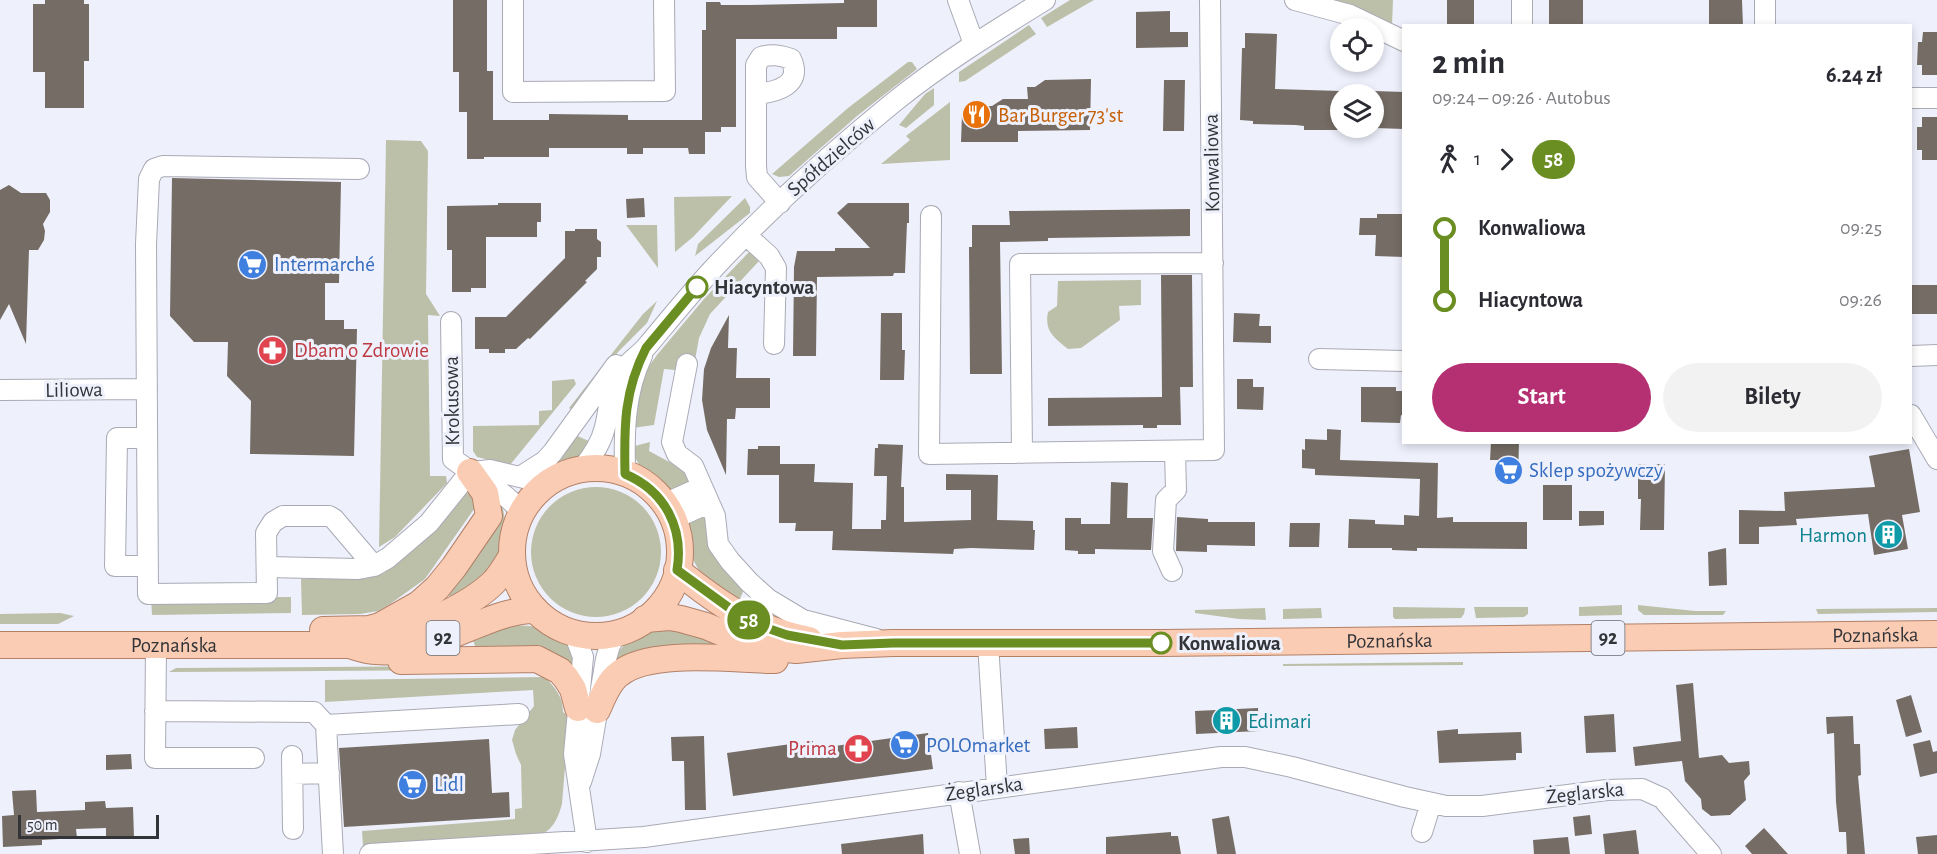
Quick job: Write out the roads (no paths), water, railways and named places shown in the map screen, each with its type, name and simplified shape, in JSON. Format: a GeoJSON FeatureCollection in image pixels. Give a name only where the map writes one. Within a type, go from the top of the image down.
{"type":"FeatureCollection","features":[{"type":"Feature","properties":{"kind":"main road","name":"92"},"geometry":{"type":"LineString","coordinates":[[603,469],[625,474],[643,483],[668,512],[679,545],[677,570],[669,593],[654,612],[645,619],[618,632],[596,636],[574,633],[553,624],[535,610],[528,601],[516,580],[512,556],[514,534],[522,513],[535,494],[553,480],[581,470],[603,469]]}},
{"type":"Feature","properties":{"kind":"main road"},"geometry":{"type":"LineString","coordinates":[[256,646],[300,631],[369,629],[380,626],[419,603],[437,588],[454,567],[489,516],[484,493],[470,472]]}},
{"type":"Feature","properties":{"kind":"main road","name":"Poznańska"},"geometry":{"type":"LineString","coordinates":[[0,645],[349,645],[401,633],[472,598],[493,583],[512,556]]}},
{"type":"Feature","properties":{"kind":"main road","name":"Poznańska"},"geometry":{"type":"LineString","coordinates":[[677,570],[739,615],[761,626],[787,635],[842,645]]}},
{"type":"Feature","properties":{"kind":"main road","name":"Poznańska"},"geometry":{"type":"LineString","coordinates":[[349,645],[376,651],[417,647],[495,617],[521,610],[535,610]]}},
{"type":"Feature","properties":{"kind":"main road","name":"Poznańska"},"geometry":{"type":"LineString","coordinates":[[645,619],[670,617],[681,619],[765,648],[796,651],[842,645],[893,643],[1161,643],[1937,634]]}},
{"type":"Feature","properties":{"kind":"main road"},"geometry":{"type":"LineString","coordinates":[[256,646],[297,661],[537,659],[560,671],[588,709],[619,673],[644,662],[696,658],[788,660],[842,645]]}},
{"type":"Feature","properties":{"kind":"street"},"geometry":{"type":"LineString","coordinates":[[513,1],[513,92],[665,91],[664,0]]}},
{"type":"Feature","properties":{"kind":"street"},"geometry":{"type":"LineString","coordinates":[[958,0],[974,44]]}},
{"type":"Feature","properties":{"kind":"street","name":"Spółdzielców"},"geometry":{"type":"LineString","coordinates":[[581,470],[592,458],[599,444],[605,426],[609,400],[615,383],[626,365],[646,348],[712,270],[746,235],[895,102],[974,44],[1045,0]]}},
{"type":"Feature","properties":{"kind":"street","name":"Konwaliowa"},"geometry":{"type":"LineString","coordinates":[[931,216],[929,454],[1214,450],[1210,0]]}},
{"type":"Feature","properties":{"kind":"street"},"geometry":{"type":"LineString","coordinates":[[1295,0],[1350,15],[1402,40]]}},
{"type":"Feature","properties":{"kind":"street"},"geometry":{"type":"LineString","coordinates":[[1522,0],[1522,24]]}},
{"type":"Feature","properties":{"kind":"street"},"geometry":{"type":"LineString","coordinates":[[1765,0],[1765,24]]}},
{"type":"Feature","properties":{"kind":"street"},"geometry":{"type":"LineString","coordinates":[[756,94],[757,177],[780,203]]}},
{"type":"Feature","properties":{"kind":"street"},"geometry":{"type":"LineString","coordinates":[[1912,98],[1937,98]]}},
{"type":"Feature","properties":{"kind":"street"},"geometry":{"type":"LineString","coordinates":[[359,169],[164,166],[154,169],[149,179],[147,234],[148,594],[267,593],[266,533],[273,522],[283,516],[329,516],[374,566]]}},
{"type":"Feature","properties":{"kind":"street"},"geometry":{"type":"LineString","coordinates":[[746,235],[769,256],[776,268],[774,345]]}},
{"type":"Feature","properties":{"kind":"street"},"geometry":{"type":"LineString","coordinates":[[1022,453],[1020,264],[1213,263]]}},
{"type":"Feature","properties":{"kind":"street","name":"Krokusowa"},"geometry":{"type":"LineString","coordinates":[[451,322],[453,459],[470,472],[488,481],[522,513]]}},
{"type":"Feature","properties":{"kind":"street"},"geometry":{"type":"LineString","coordinates":[[520,477],[545,461],[553,452],[592,395],[621,358],[660,330]]}},
{"type":"Feature","properties":{"kind":"street","name":"Spółdzielców"},"geometry":{"type":"LineString","coordinates":[[625,474],[624,436],[627,407],[631,384],[646,348]]}},
{"type":"Feature","properties":{"kind":"street"},"geometry":{"type":"LineString","coordinates":[[1912,356],[1937,356]]}},
{"type":"Feature","properties":{"kind":"street"},"geometry":{"type":"LineString","coordinates":[[1318,358],[1402,361]]}},
{"type":"Feature","properties":{"kind":"street"},"geometry":{"type":"LineString","coordinates":[[687,364],[672,442],[677,454],[693,466],[715,516],[718,544],[730,561],[768,599],[803,620],[893,643]]}},
{"type":"Feature","properties":{"kind":"street","name":"Liliowa"},"geometry":{"type":"LineString","coordinates":[[0,390],[147,389]]}},
{"type":"Feature","properties":{"kind":"street"},"geometry":{"type":"LineString","coordinates":[[1912,417],[1937,459]]}},
{"type":"Feature","properties":{"kind":"street"},"geometry":{"type":"LineString","coordinates":[[147,438],[117,438],[115,566],[148,566]]}},
{"type":"Feature","properties":{"kind":"street"},"geometry":{"type":"LineString","coordinates":[[1172,571],[1163,551],[1166,500],[1176,490],[1175,451]]}},
{"type":"Feature","properties":{"kind":"street","name":"Krokusowa"},"geometry":{"type":"LineString","coordinates":[[470,472],[490,470],[537,481],[553,480]]}},
{"type":"Feature","properties":{"kind":"street"},"geometry":{"type":"LineString","coordinates":[[267,567],[358,569],[374,566],[388,558],[429,523],[470,472]]}},
{"type":"Feature","properties":{"kind":"street"},"geometry":{"type":"LineString","coordinates":[[668,512],[706,495]]}},
{"type":"Feature","properties":{"kind":"street"},"geometry":{"type":"LineString","coordinates":[[587,842],[574,754],[610,645],[618,632]]}},
{"type":"Feature","properties":{"kind":"street"},"geometry":{"type":"LineString","coordinates":[[574,633],[583,657],[588,709]]}},
{"type":"Feature","properties":{"kind":"street"},"geometry":{"type":"LineString","coordinates":[[988,643],[997,787]]}},
{"type":"Feature","properties":{"kind":"street"},"geometry":{"type":"LineString","coordinates":[[156,646],[155,758],[254,758]]}},
{"type":"Feature","properties":{"kind":"street"},"geometry":{"type":"LineString","coordinates":[[155,711],[314,712],[326,725],[333,854]]}},
{"type":"Feature","properties":{"kind":"street"},"geometry":{"type":"LineString","coordinates":[[326,725],[519,714]]}},
{"type":"Feature","properties":{"kind":"street","name":"Żeglarska"},"geometry":{"type":"LineString","coordinates":[[370,854],[644,837],[1221,757],[1245,757],[1292,767],[1446,806],[1482,806],[1607,790],[1642,789],[1662,798],[1711,854]]}},
{"type":"Feature","properties":{"kind":"street"},"geometry":{"type":"LineString","coordinates":[[293,829],[292,765],[329,773]]}},
{"type":"Feature","properties":{"kind":"street"},"geometry":{"type":"LineString","coordinates":[[959,792],[970,854]]}},
{"type":"Feature","properties":{"kind":"street"},"geometry":{"type":"LineString","coordinates":[[1422,832],[1431,803]]}},
{"type":"Feature","properties":{"kind":"place","name":"Bar Burger 73'st"},"geometry":{"type":"Point","coordinates":[977,115]}},
{"type":"Feature","properties":{"kind":"place","name":"Intermarché"},"geometry":{"type":"Point","coordinates":[253,264]}},
{"type":"Feature","properties":{"kind":"place","name":"Hiacyntowa"},"geometry":{"type":"Point","coordinates":[697,287]}},
{"type":"Feature","properties":{"kind":"place","name":"Dbam o Zdrowie"},"geometry":{"type":"Point","coordinates":[273,350]}},
{"type":"Feature","properties":{"kind":"place","name":"Sklep spożywczy"},"geometry":{"type":"Point","coordinates":[1508,470]}},
{"type":"Feature","properties":{"kind":"place","name":"Harmon"},"geometry":{"type":"Point","coordinates":[1888,535]}},
{"type":"Feature","properties":{"kind":"place","name":"Konwaliowa"},"geometry":{"type":"Point","coordinates":[1161,643]}},
{"type":"Feature","properties":{"kind":"place","name":"Edimari"},"geometry":{"type":"Point","coordinates":[1227,721]}},
{"type":"Feature","properties":{"kind":"place","name":"POLOmarket"},"geometry":{"type":"Point","coordinates":[905,745]}},
{"type":"Feature","properties":{"kind":"place","name":"Prima"},"geometry":{"type":"Point","coordinates":[858,748]}},
{"type":"Feature","properties":{"kind":"place","name":"Lidl"},"geometry":{"type":"Point","coordinates":[413,784]}}]}
